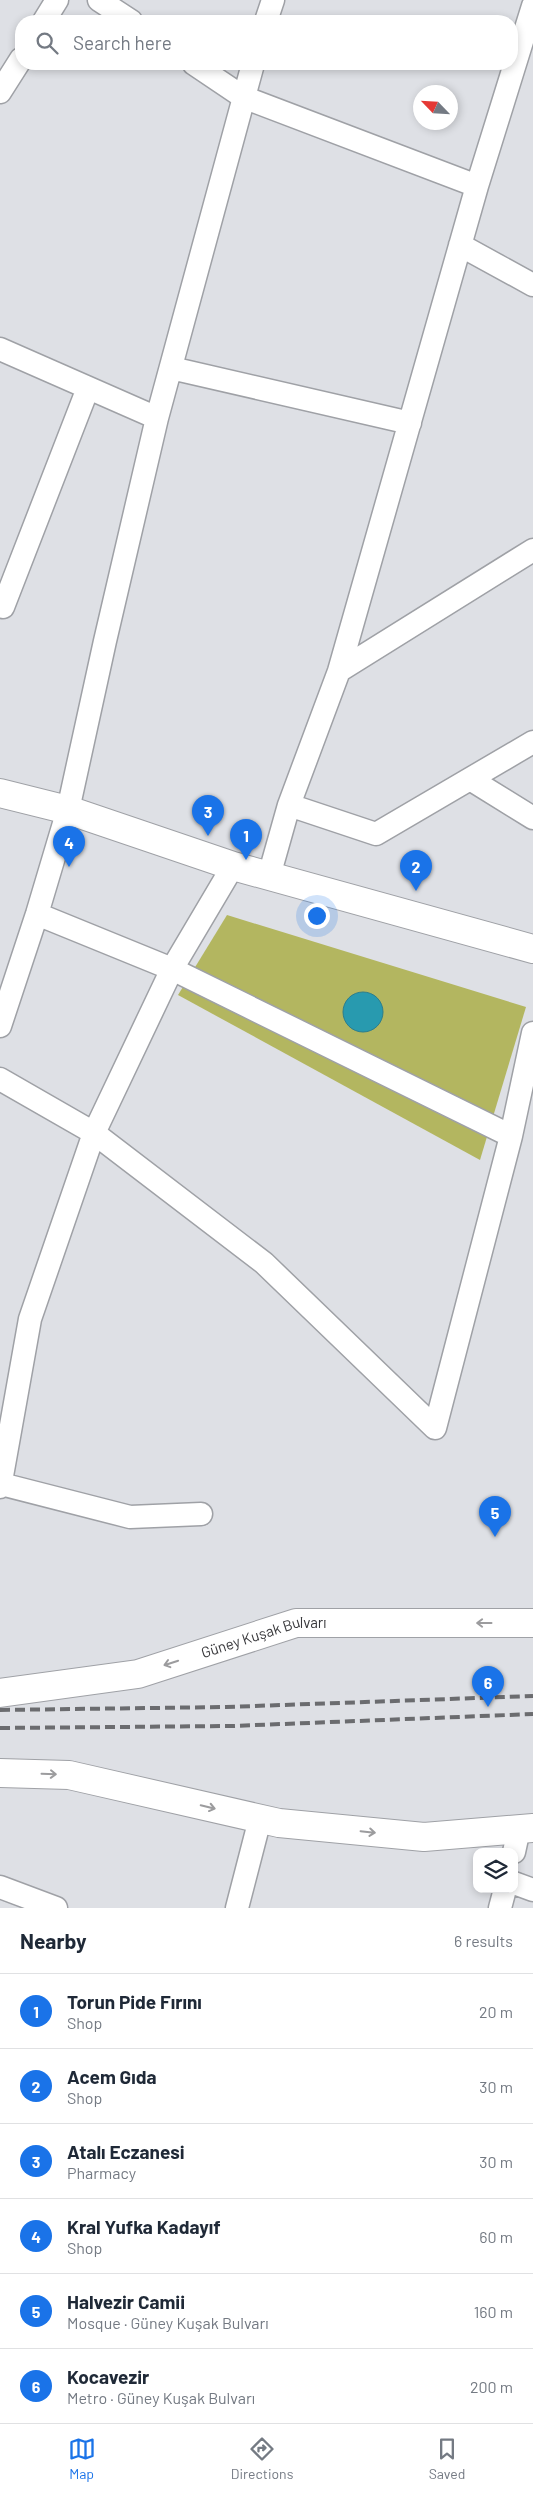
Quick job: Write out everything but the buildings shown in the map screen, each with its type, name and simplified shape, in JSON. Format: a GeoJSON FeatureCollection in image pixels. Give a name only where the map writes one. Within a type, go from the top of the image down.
{"type":"FeatureCollection","features":[{"type":"Feature","properties":{"kind":"main road"},"geometry":{"type":"LineString","coordinates":[[0,794],[68,810],[233,866],[533,949]]}},
{"type":"Feature","properties":{"kind":"main road","name":"Güney Kuşak Bulvarı"},"geometry":{"type":"LineString","coordinates":[[0,1693],[138,1674],[296,1623],[533,1623]]}},
{"type":"Feature","properties":{"kind":"main road"},"geometry":{"type":"LineString","coordinates":[[0,1773],[69,1775],[279,1823],[424,1837],[522,1836]]}},
{"type":"Feature","properties":{"kind":"street"},"geometry":{"type":"LineString","coordinates":[[48,15],[57,0]]}},
{"type":"Feature","properties":{"kind":"street"},"geometry":{"type":"LineString","coordinates":[[99,0],[122,15]]}},
{"type":"Feature","properties":{"kind":"street"},"geometry":{"type":"LineString","coordinates":[[268,15],[273,0]]}},
{"type":"Feature","properties":{"kind":"street"},"geometry":{"type":"LineString","coordinates":[[518,54],[533,6]]}},
{"type":"Feature","properties":{"kind":"street"},"geometry":{"type":"LineString","coordinates":[[0,92],[15,68]]}},
{"type":"Feature","properties":{"kind":"street"},"geometry":{"type":"LineString","coordinates":[[203,70],[243,97],[477,186]]}},
{"type":"Feature","properties":{"kind":"street"},"geometry":{"type":"LineString","coordinates":[[0,1026],[37,914],[68,810],[157,418],[251,70]]}},
{"type":"Feature","properties":{"kind":"street"},"geometry":{"type":"LineString","coordinates":[[269,876],[289,805],[339,671],[477,186],[513,70]]}},
{"type":"Feature","properties":{"kind":"street"},"geometry":{"type":"LineString","coordinates":[[460,245],[533,285]]}},
{"type":"Feature","properties":{"kind":"street"},"geometry":{"type":"LineString","coordinates":[[0,349],[157,418]]}},
{"type":"Feature","properties":{"kind":"street"},"geometry":{"type":"LineString","coordinates":[[171,368],[410,423]]}},
{"type":"Feature","properties":{"kind":"street"},"geometry":{"type":"LineString","coordinates":[[2,607],[88,388]]}},
{"type":"Feature","properties":{"kind":"street"},"geometry":{"type":"LineString","coordinates":[[339,671],[533,550]]}},
{"type":"Feature","properties":{"kind":"street"},"geometry":{"type":"LineString","coordinates":[[289,805],[376,834],[533,742]]}},
{"type":"Feature","properties":{"kind":"street"},"geometry":{"type":"LineString","coordinates":[[470,780],[533,818]]}},
{"type":"Feature","properties":{"kind":"street"},"geometry":{"type":"LineString","coordinates":[[201,1514],[130,1517],[1,1486],[30,1319],[94,1133],[172,969],[233,866]]}},
{"type":"Feature","properties":{"kind":"street"},"geometry":{"type":"LineString","coordinates":[[37,914],[172,969],[511,1136]]}},
{"type":"Feature","properties":{"kind":"street"},"geometry":{"type":"LineString","coordinates":[[0,1079],[94,1133],[264,1263],[435,1428],[511,1136],[533,1033]]}},
{"type":"Feature","properties":{"kind":"street"},"geometry":{"type":"LineString","coordinates":[[237,1908],[260,1819]]}},
{"type":"Feature","properties":{"kind":"street"},"geometry":{"type":"LineString","coordinates":[[518,1884],[533,1890]]}},
{"type":"Feature","properties":{"kind":"street"},"geometry":{"type":"LineString","coordinates":[[0,1887],[56,1908]]}},
{"type":"Feature","properties":{"kind":"street"},"geometry":{"type":"LineString","coordinates":[[500,1908],[504,1893]]}},
{"type":"Feature","properties":{"kind":"green space"},"geometry":{"type":"Polygon","coordinates":[[[227,915],[526,1007],[480,1160],[178,995],[227,915]]]}},
{"type":"Feature","properties":{"kind":"water"},"geometry":{"type":"Polygon","coordinates":[[[367,992],[374,995],[380,1001],[383,1012],[382,1020],[374,1029],[367,1032],[359,1032],[352,1029],[344,1020],[343,1008],[346,1001],[355,993],[367,992]]]}},
{"type":"Feature","properties":{"kind":"railway"},"geometry":{"type":"LineString","coordinates":[[0,1710],[226,1707],[533,1696]]}},
{"type":"Feature","properties":{"kind":"railway"},"geometry":{"type":"LineString","coordinates":[[0,1728],[232,1726],[533,1714]]}},
{"type":"Feature","properties":{"kind":"place","name":"Atalı Eczanesi"},"geometry":{"type":"Point","coordinates":[208,836]}},
{"type":"Feature","properties":{"kind":"place","name":"Torun Pide Fırını"},"geometry":{"type":"Point","coordinates":[246,860]}},
{"type":"Feature","properties":{"kind":"place","name":"Kral Yufka Kadayıf"},"geometry":{"type":"Point","coordinates":[69,867]}},
{"type":"Feature","properties":{"kind":"place","name":"Acem Gıda"},"geometry":{"type":"Point","coordinates":[416,891]}},
{"type":"Feature","properties":{"kind":"place","name":"Halvezir Camii"},"geometry":{"type":"Point","coordinates":[495,1537]}},
{"type":"Feature","properties":{"kind":"place","name":"Kocavezir"},"geometry":{"type":"Point","coordinates":[488,1707]}}]}
